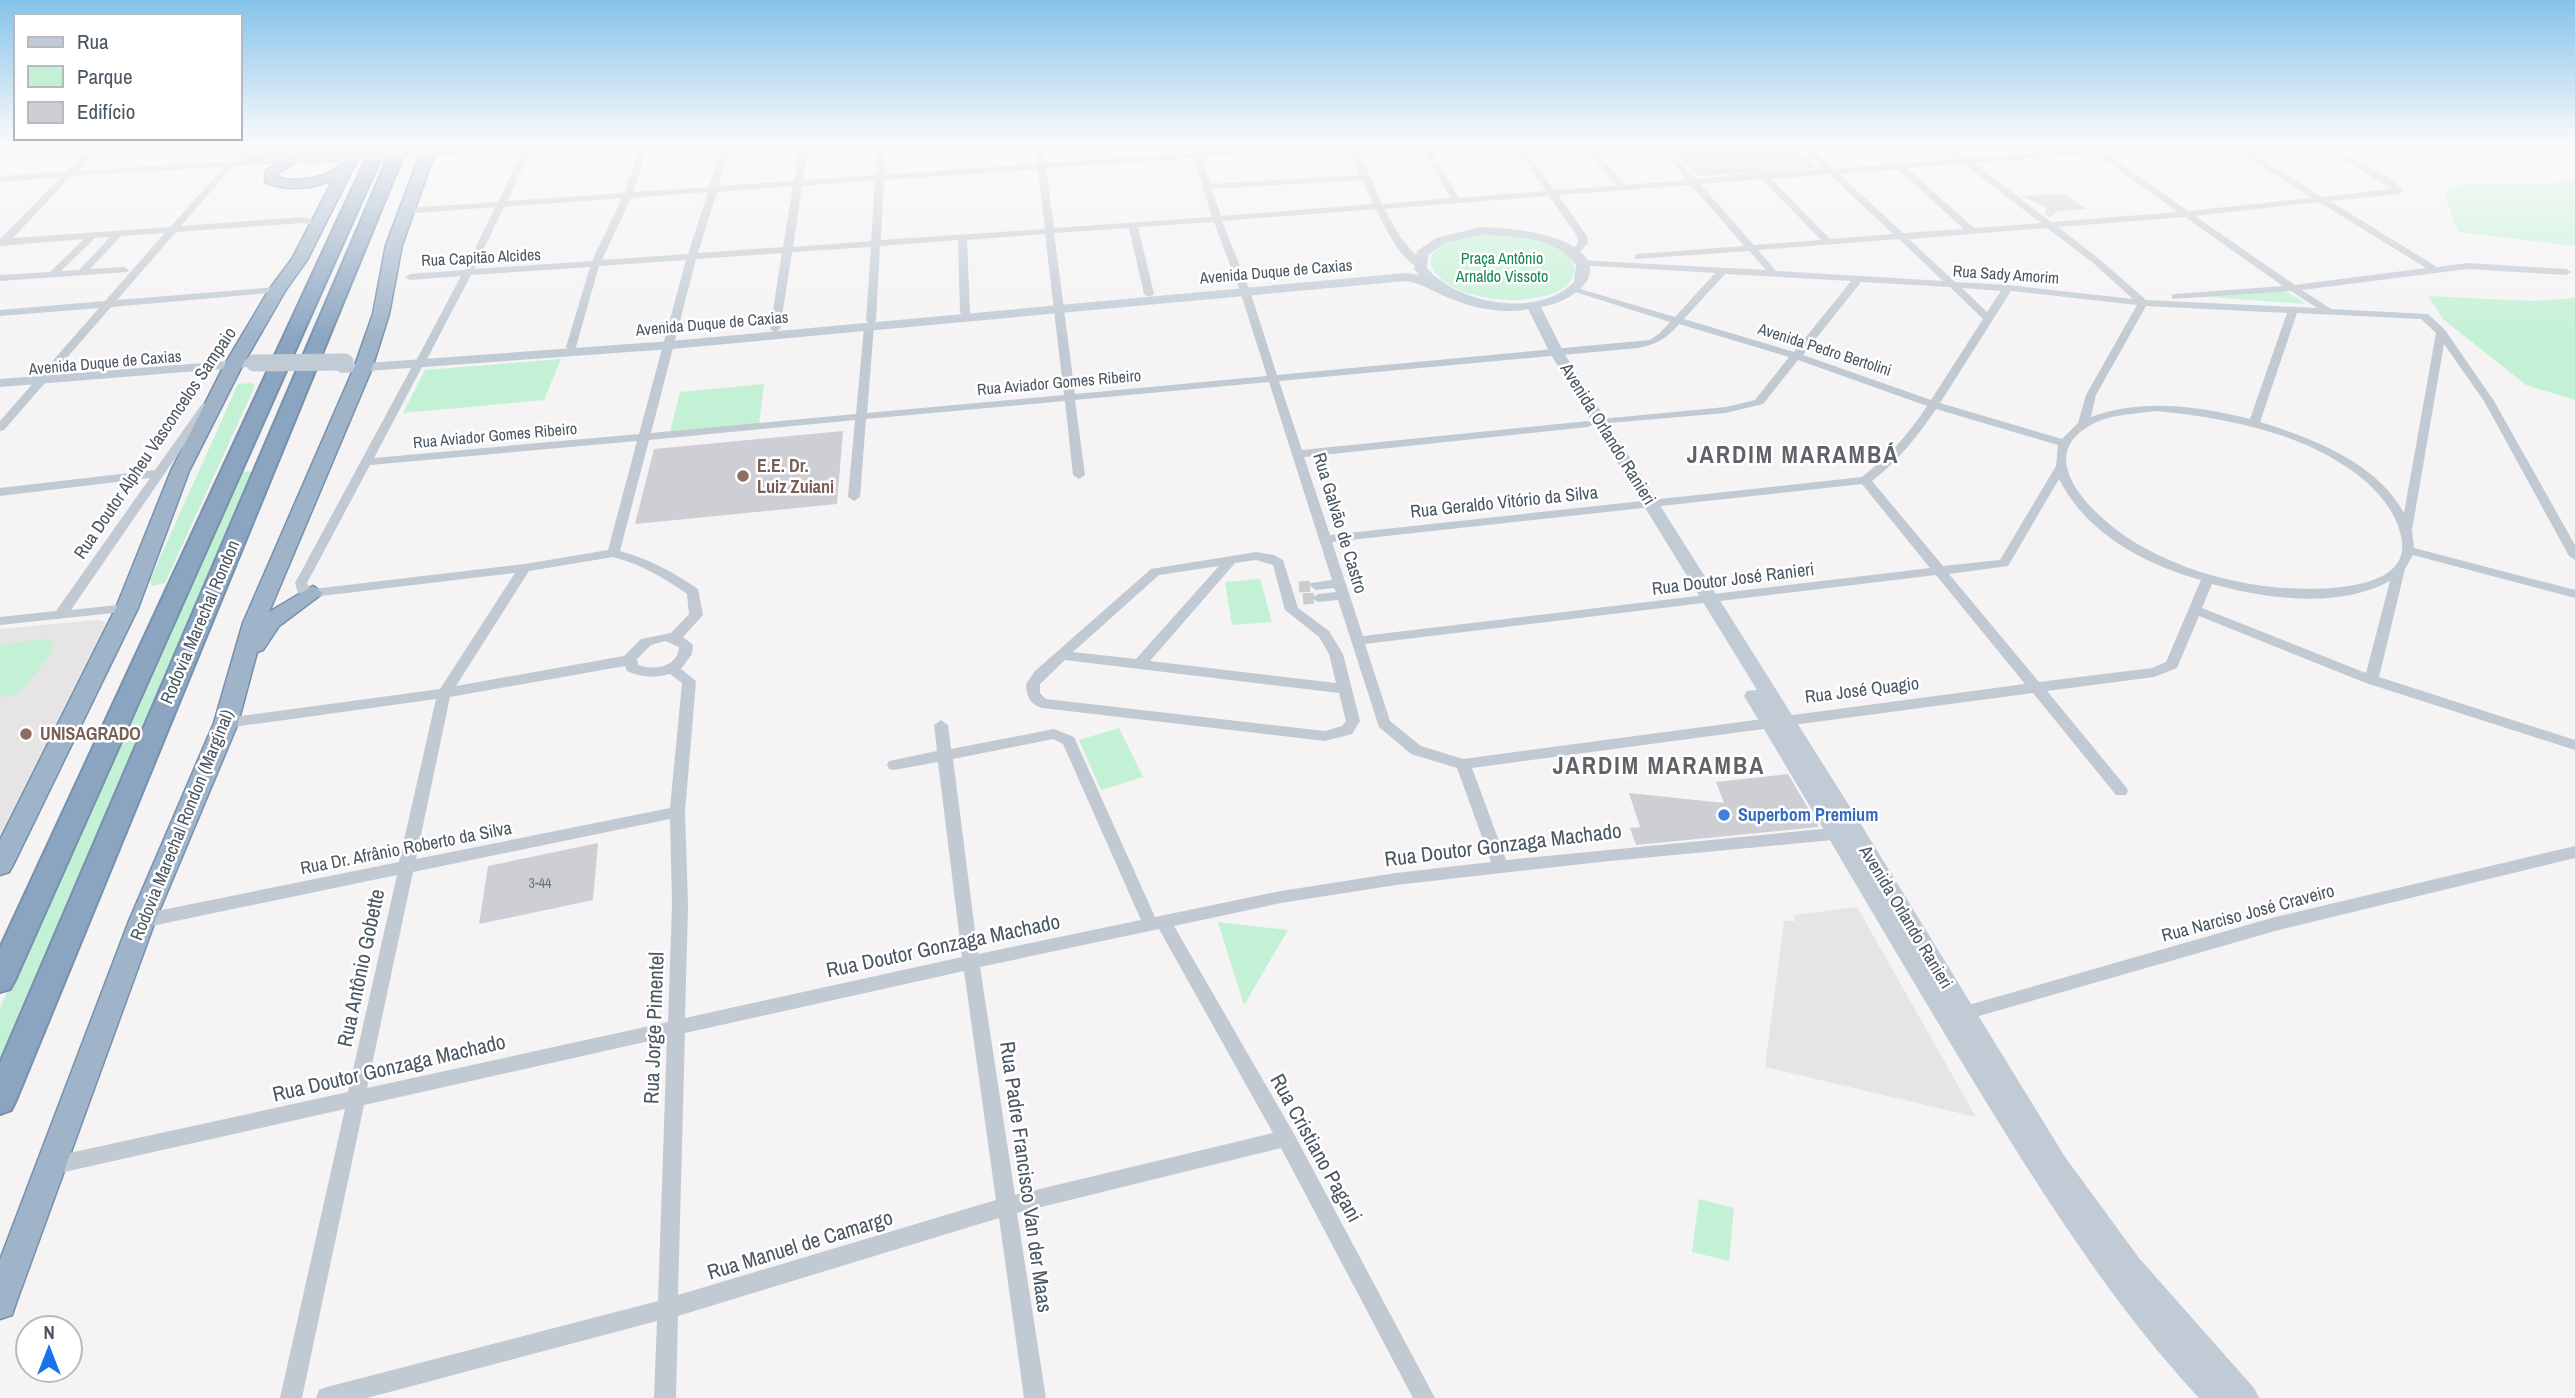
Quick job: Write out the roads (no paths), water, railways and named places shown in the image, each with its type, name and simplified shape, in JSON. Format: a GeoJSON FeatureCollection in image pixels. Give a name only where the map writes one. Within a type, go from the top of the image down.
{"type":"FeatureCollection","features":[{"type":"Feature","properties":{"kind":"highway"},"geometry":{"type":"LineString","coordinates":[[317,223],[324,209]]}},
{"type":"Feature","properties":{"kind":"highway","name":"Rodovia Marechal Rondon"},"geometry":{"type":"LineString","coordinates":[[0,980],[350,209]]}},
{"type":"Feature","properties":{"kind":"highway","name":"Rodovia Marechal Rondon"},"geometry":{"type":"LineString","coordinates":[[0,1100],[374,209]]}},
{"type":"Feature","properties":{"kind":"highway","name":"Rodovia Marechal Rondon (Marginal)"},"geometry":{"type":"LineString","coordinates":[[0,1303],[142,920],[226,723],[254,623],[354,365],[381,314],[394,245],[406,211]]}},
{"type":"Feature","properties":{"kind":"highway","name":"Rua Doutor Alpheu Vasconcelos Sampaio"},"geometry":{"type":"LineString","coordinates":[[232,367],[277,290],[299,260],[317,223]]}},
{"type":"Feature","properties":{"kind":"highway"},"geometry":{"type":"LineString","coordinates":[[0,865],[127,608],[180,471],[232,367]]}},
{"type":"Feature","properties":{"kind":"highway"},"geometry":{"type":"LineString","coordinates":[[242,665],[271,621],[313,593]]}},
{"type":"Feature","properties":{"kind":"main road"},"geometry":{"type":"LineString","coordinates":[[1481,231],[1524,233],[1544,238],[1576,258],[1582,269],[1581,280],[1574,289],[1564,296],[1525,306],[1468,302],[1443,292],[1422,271],[1422,255],[1431,246],[1453,236],[1481,231]]}},
{"type":"Feature","properties":{"kind":"main road","name":"Avenida Duque de Caxias"},"geometry":{"type":"LineString","coordinates":[[0,383],[232,367],[420,362],[870,324],[1149,294],[1406,277],[1422,271]]}},
{"type":"Feature","properties":{"kind":"main road","name":"Avenida Duque de Caxias"},"geometry":{"type":"LineString","coordinates":[[420,362],[571,346],[671,341],[775,329],[870,324],[1244,288]]}},
{"type":"Feature","properties":{"kind":"main road","name":"Avenida Orlando Ranieri"},"geometry":{"type":"LineString","coordinates":[[1525,306],[2092,1244],[2163,1338],[2220,1398]]}},
{"type":"Feature","properties":{"kind":"main road","name":"Avenida Duque de Caxias"},"geometry":{"type":"LineString","coordinates":[[0,389],[41,382]]}},
{"type":"Feature","properties":{"kind":"main road","name":"Avenida Orlando Ranieri"},"geometry":{"type":"LineString","coordinates":[[1955,1015],[2056,1166],[2129,1268],[2204,1356],[2245,1398]]}},
{"type":"Feature","properties":{"kind":"street"},"geometry":{"type":"LineString","coordinates":[[1,243],[34,209]]}},
{"type":"Feature","properties":{"kind":"street"},"geometry":{"type":"LineString","coordinates":[[0,428],[190,209]]}},
{"type":"Feature","properties":{"kind":"street"},"geometry":{"type":"LineString","coordinates":[[406,211],[447,209]]}},
{"type":"Feature","properties":{"kind":"street"},"geometry":{"type":"LineString","coordinates":[[499,209],[368,463],[301,583],[303,590],[313,593],[525,568],[613,553],[635,559],[667,574],[694,592],[696,615],[674,638],[646,642],[632,652],[632,668],[645,673],[671,668],[685,657],[687,650],[686,645],[674,638]]}},
{"type":"Feature","properties":{"kind":"street"},"geometry":{"type":"LineString","coordinates":[[571,346],[595,265],[621,209]]}},
{"type":"Feature","properties":{"kind":"street"},"geometry":{"type":"LineString","coordinates":[[613,553],[707,209]]}},
{"type":"Feature","properties":{"kind":"street"},"geometry":{"type":"LineString","coordinates":[[775,329],[794,209]]}},
{"type":"Feature","properties":{"kind":"street"},"geometry":{"type":"LineString","coordinates":[[854,498],[870,324],[877,209]]}},
{"type":"Feature","properties":{"kind":"street"},"geometry":{"type":"LineString","coordinates":[[1047,209],[1056,305],[1079,475]]}},
{"type":"Feature","properties":{"kind":"street","name":"Rua Galvão de Castro"},"geometry":{"type":"LineString","coordinates":[[1214,209],[1244,288],[1384,723],[1416,750],[1463,764]]}},
{"type":"Feature","properties":{"kind":"street","name":"Rua Capitão Alcides"},"geometry":{"type":"LineString","coordinates":[[410,277],[1339,209]]}},
{"type":"Feature","properties":{"kind":"street"},"geometry":{"type":"LineString","coordinates":[[1382,209],[1405,253],[1422,271]]}},
{"type":"Feature","properties":{"kind":"street"},"geometry":{"type":"LineString","coordinates":[[1562,209],[1583,239],[1576,258],[1661,257],[2236,209]]}},
{"type":"Feature","properties":{"kind":"street"},"geometry":{"type":"LineString","coordinates":[[1718,209],[1773,273]]}},
{"type":"Feature","properties":{"kind":"street"},"geometry":{"type":"LineString","coordinates":[[1796,209],[1828,242]]}},
{"type":"Feature","properties":{"kind":"street"},"geometry":{"type":"LineString","coordinates":[[1872,209],[1987,317]]}},
{"type":"Feature","properties":{"kind":"street"},"geometry":{"type":"LineString","coordinates":[[1948,209],[1972,231]]}},
{"type":"Feature","properties":{"kind":"street"},"geometry":{"type":"LineString","coordinates":[[2028,209],[2141,301],[2294,288],[2434,269],[2489,267],[2566,272]]}},
{"type":"Feature","properties":{"kind":"street"},"geometry":{"type":"LineString","coordinates":[[2180,209],[2330,312]]}},
{"type":"Feature","properties":{"kind":"street"},"geometry":{"type":"LineString","coordinates":[[2334,209],[2434,269]]}},
{"type":"Feature","properties":{"kind":"street"},"geometry":{"type":"LineString","coordinates":[[1,243],[303,220],[317,223]]}},
{"type":"Feature","properties":{"kind":"street"},"geometry":{"type":"LineString","coordinates":[[1133,225],[1149,294]]}},
{"type":"Feature","properties":{"kind":"street"},"geometry":{"type":"LineString","coordinates":[[82,272],[119,233]]}},
{"type":"Feature","properties":{"kind":"street"},"geometry":{"type":"LineString","coordinates":[[53,274],[93,235]]}},
{"type":"Feature","properties":{"kind":"street"},"geometry":{"type":"LineString","coordinates":[[962,236],[965,313]]}},
{"type":"Feature","properties":{"kind":"street"},"geometry":{"type":"LineString","coordinates":[[72,255],[99,254]]}},
{"type":"Feature","properties":{"kind":"street","name":"Rua Sady Amorim"},"geometry":{"type":"LineString","coordinates":[[1576,258],[2008,288],[2141,301],[2292,311],[2414,314],[2430,320],[2441,332]]}},
{"type":"Feature","properties":{"kind":"street"},"geometry":{"type":"LineString","coordinates":[[0,278],[124,270]]}},
{"type":"Feature","properties":{"kind":"street","name":"Rua Aviador Gomes Ribeiro"},"geometry":{"type":"LineString","coordinates":[[368,463],[1653,342],[1723,270]]}},
{"type":"Feature","properties":{"kind":"street"},"geometry":{"type":"LineString","coordinates":[[1298,454],[1746,407],[1759,402],[1859,278]]}},
{"type":"Feature","properties":{"kind":"street"},"geometry":{"type":"LineString","coordinates":[[2008,288],[1987,317],[1934,405],[1880,471],[1865,480],[2121,791]]}},
{"type":"Feature","properties":{"kind":"street","name":"Avenida Pedro Bertolini"},"geometry":{"type":"LineString","coordinates":[[1574,289],[1796,356],[1934,405],[2064,443]]}},
{"type":"Feature","properties":{"kind":"street"},"geometry":{"type":"LineString","coordinates":[[0,313],[277,290]]}},
{"type":"Feature","properties":{"kind":"street"},"geometry":{"type":"LineString","coordinates":[[2083,425],[2091,395],[2141,301]]}},
{"type":"Feature","properties":{"kind":"street"},"geometry":{"type":"LineString","coordinates":[[2254,422],[2292,311]]}},
{"type":"Feature","properties":{"kind":"street"},"geometry":{"type":"LineString","coordinates":[[2371,680],[2399,570],[2409,550],[2408,527],[2441,332]]}},
{"type":"Feature","properties":{"kind":"street"},"geometry":{"type":"LineString","coordinates":[[2441,332],[2489,401],[2575,556]]}},
{"type":"Feature","properties":{"kind":"street","name":"Rua Doutor Alpheu Vasconcelos Sampaio"},"geometry":{"type":"LineString","coordinates":[[60,615],[161,474],[232,367]]}},
{"type":"Feature","properties":{"kind":"street"},"geometry":{"type":"LineString","coordinates":[[2399,570],[2376,584],[2353,590],[2301,594],[2255,589],[2207,578],[2151,556],[2104,528],[2073,497],[2060,468],[2064,443],[2083,425],[2114,413],[2156,408],[2204,412],[2254,422],[2307,442],[2354,467],[2389,496],[2408,527]]}},
{"type":"Feature","properties":{"kind":"street","name":"Rua Doutor José Ranieri"},"geometry":{"type":"LineString","coordinates":[[1357,640],[2004,563],[2060,468]]}},
{"type":"Feature","properties":{"kind":"street"},"geometry":{"type":"LineString","coordinates":[[0,492],[161,474]]}},
{"type":"Feature","properties":{"kind":"street","name":"Rua Geraldo Vitório da Silva"},"geometry":{"type":"LineString","coordinates":[[1324,539],[1865,480]]}},
{"type":"Feature","properties":{"kind":"street"},"geometry":{"type":"LineString","coordinates":[[2409,550],[2575,594]]}},
{"type":"Feature","properties":{"kind":"street"},"geometry":{"type":"LineString","coordinates":[[1270,558],[1279,563],[1294,593],[1292,610],[1324,634],[1336,654],[1353,721],[1347,730],[1325,736],[1042,703],[1033,694],[1032,684],[1040,674],[1155,572],[1232,559],[1270,558]]}},
{"type":"Feature","properties":{"kind":"street"},"geometry":{"type":"LineString","coordinates":[[1140,664],[1232,559]]}},
{"type":"Feature","properties":{"kind":"street","name":"Rua Antônio Gobette"},"geometry":{"type":"LineString","coordinates":[[291,1398],[444,693],[525,568]]}},
{"type":"Feature","properties":{"kind":"street","name":"Rua José Quagio"},"geometry":{"type":"LineString","coordinates":[[1463,764],[2154,672],[2172,665],[2207,578]]}},
{"type":"Feature","properties":{"kind":"street"},"geometry":{"type":"LineString","coordinates":[[1317,592],[1340,589]]}},
{"type":"Feature","properties":{"kind":"street"},"geometry":{"type":"LineString","coordinates":[[0,621],[127,608]]}},
{"type":"Feature","properties":{"kind":"street"},"geometry":{"type":"LineString","coordinates":[[2195,610],[2371,680],[2575,745]]}},
{"type":"Feature","properties":{"kind":"street"},"geometry":{"type":"LineString","coordinates":[[1063,655],[1345,689]]}},
{"type":"Feature","properties":{"kind":"street"},"geometry":{"type":"LineString","coordinates":[[226,723],[444,693],[630,660]]}},
{"type":"Feature","properties":{"kind":"street","name":"Rua Jorge Pimentel"},"geometry":{"type":"LineString","coordinates":[[665,1398],[680,905],[677,812],[689,681],[671,668]]}},
{"type":"Feature","properties":{"kind":"street"},"geometry":{"type":"LineString","coordinates":[[941,725],[971,962]]}},
{"type":"Feature","properties":{"kind":"street","name":"Rua Cristiano Pagani"},"geometry":{"type":"LineString","coordinates":[[945,756],[1054,734],[1069,741],[1157,923],[1286,1138],[1424,1398]]}},
{"type":"Feature","properties":{"kind":"street"},"geometry":{"type":"LineString","coordinates":[[894,765],[945,756]]}},
{"type":"Feature","properties":{"kind":"street"},"geometry":{"type":"LineString","coordinates":[[1463,764],[1501,868]]}},
{"type":"Feature","properties":{"kind":"street","name":"Rua Dr. Afrânio Roberto da Silva"},"geometry":{"type":"LineString","coordinates":[[142,920],[677,812]]}},
{"type":"Feature","properties":{"kind":"street","name":"Rua Doutor Gonzaga Machado"},"geometry":{"type":"LineString","coordinates":[[51,1166],[971,962],[1281,897],[1396,879],[1846,833]]}},
{"type":"Feature","properties":{"kind":"street","name":"Rua Narciso José Craveiro"},"geometry":{"type":"LineString","coordinates":[[1955,1015],[2275,923],[2571,854]]}},
{"type":"Feature","properties":{"kind":"street","name":"Rua Padre Francisco Van der Maas"},"geometry":{"type":"LineString","coordinates":[[971,962],[1035,1398]]}},
{"type":"Feature","properties":{"kind":"street","name":"Rua Manuel de Camargo"},"geometry":{"type":"LineString","coordinates":[[327,1398],[669,1308],[1008,1206],[1286,1138]]}},
{"type":"Feature","properties":{"kind":"tunnel"},"geometry":{"type":"LineString","coordinates":[[1299,587],[1316,586]]}},
{"type":"Feature","properties":{"kind":"tunnel"},"geometry":{"type":"LineString","coordinates":[[1303,599],[1318,598]]}},
{"type":"Feature","properties":{"kind":"place","name":"E.E. Dr. Luiz Zuiani"},"geometry":{"type":"Point","coordinates":[743,476]}},
{"type":"Feature","properties":{"kind":"place","name":"UNISAGRADO"},"geometry":{"type":"Point","coordinates":[26,734]}},
{"type":"Feature","properties":{"kind":"place","name":"Superbom Premium"},"geometry":{"type":"Point","coordinates":[1724,815]}},
{"type":"Feature","properties":{"kind":"district","name":"JARDIM MARAMBÁ"},"geometry":{"type":"Point","coordinates":[1793,455]}},
{"type":"Feature","properties":{"kind":"district","name":"JARDIM MARAMBA"},"geometry":{"type":"Point","coordinates":[1659,766]}},
{"type":"Feature","properties":{"kind":"park label","name":"Praça Antônio Arnaldo Vissoto"},"geometry":{"type":"Point","coordinates":[1502,267]}}]}
